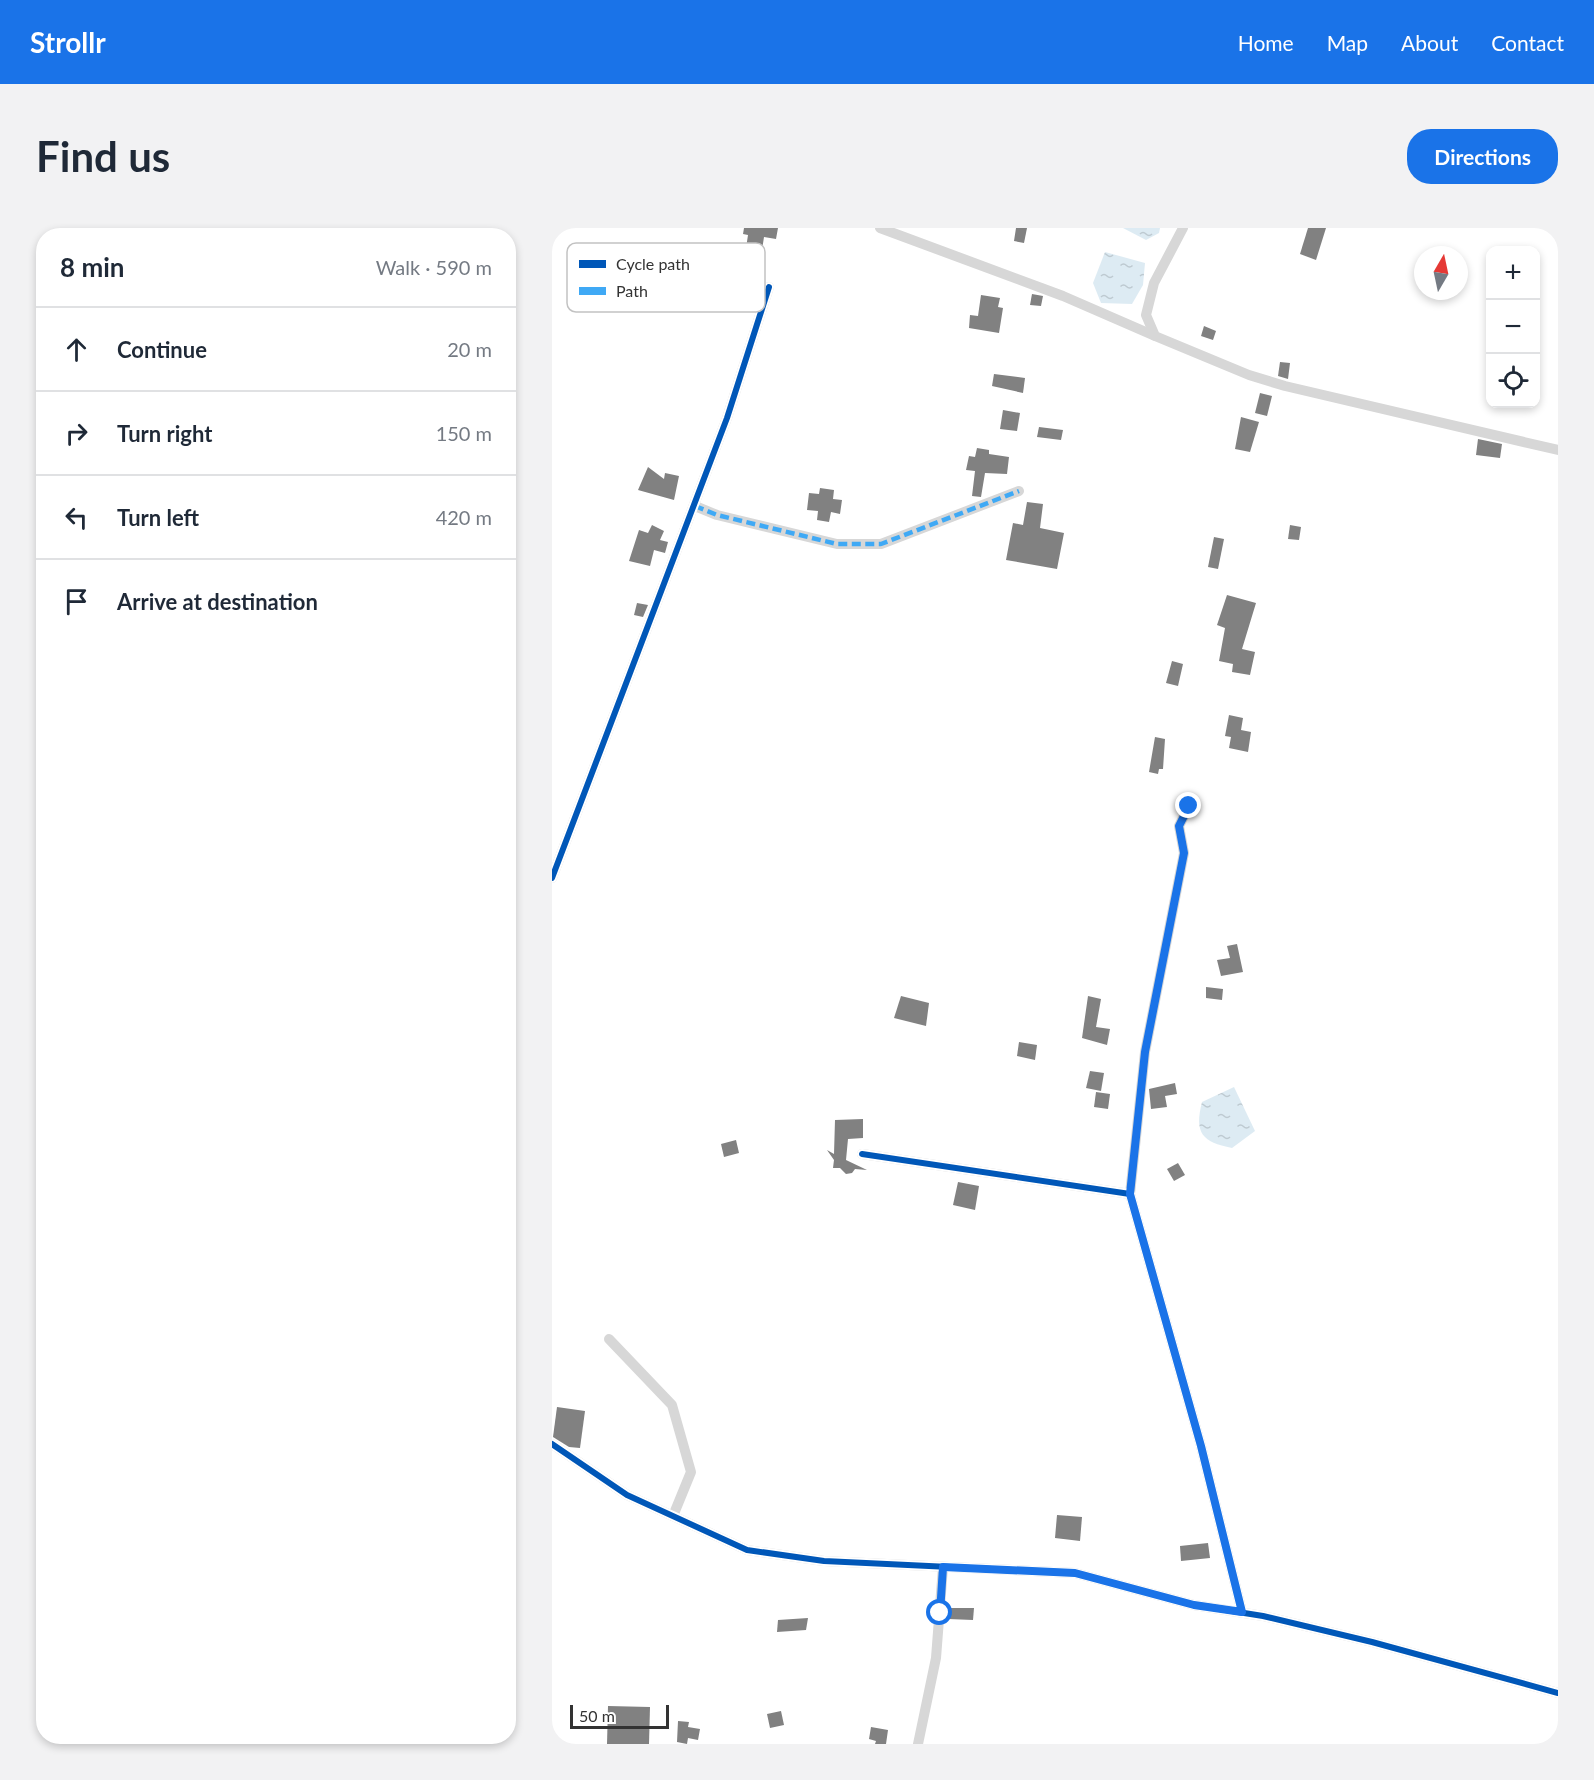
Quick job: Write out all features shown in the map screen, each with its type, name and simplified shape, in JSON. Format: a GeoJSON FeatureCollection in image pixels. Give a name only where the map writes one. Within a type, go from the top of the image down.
{"type":"FeatureCollection","features":[{"type":"Feature","properties":{"kind":"street"},"geometry":{"type":"LineString","coordinates":[[880,228],[1063,296],[1249,375],[1285,386],[1558,450]]}},
{"type":"Feature","properties":{"kind":"street"},"geometry":{"type":"LineString","coordinates":[[1155,336],[1146,315],[1154,283],[1183,228]]}},
{"type":"Feature","properties":{"kind":"street"},"geometry":{"type":"LineString","coordinates":[[765,299],[769,287]]}},
{"type":"Feature","properties":{"kind":"street"},"geometry":{"type":"LineString","coordinates":[[552,878],[727,418],[761,312]]}},
{"type":"Feature","properties":{"kind":"street"},"geometry":{"type":"LineString","coordinates":[[694,506],[717,515],[837,544],[881,544],[1019,491]]}},
{"type":"Feature","properties":{"kind":"street"},"geometry":{"type":"LineString","coordinates":[[1189,806],[1179,826],[1184,853],[1145,1052],[1130,1194],[1201,1446],[1242,1612]]}},
{"type":"Feature","properties":{"kind":"street"},"geometry":{"type":"LineString","coordinates":[[862,1154],[1130,1194]]}},
{"type":"Feature","properties":{"kind":"street"},"geometry":{"type":"LineString","coordinates":[[609,1339],[672,1405],[691,1472],[673,1516]]}},
{"type":"Feature","properties":{"kind":"street"},"geometry":{"type":"LineString","coordinates":[[552,1444],[627,1495],[747,1550],[824,1560],[1075,1573],[1194,1605],[1242,1612],[1372,1642],[1558,1693]]}},
{"type":"Feature","properties":{"kind":"street"},"geometry":{"type":"LineString","coordinates":[[918,1744],[936,1658],[943,1567]]}},
{"type":"Feature","properties":{"kind":"water"},"geometry":{"type":"Polygon","coordinates":[[[1123,228],[1160,228],[1159,233],[1146,240],[1123,228]]]}},
{"type":"Feature","properties":{"kind":"water"},"geometry":{"type":"Polygon","coordinates":[[[1105,252],[1145,263],[1143,285],[1132,304],[1101,303],[1093,283],[1105,252]]]}},
{"type":"Feature","properties":{"kind":"water"},"geometry":{"type":"Polygon","coordinates":[[[1234,1087],[1255,1131],[1232,1148],[1207,1139],[1200,1129],[1199,1121],[1202,1102],[1234,1087]]]}},
{"type":"Feature","properties":{"kind":"building"},"geometry":{"type":"Polygon","coordinates":[[[744,228],[778,228],[776,239],[764,237],[763,243],[747,243],[748,235],[743,234],[744,228]]]}},
{"type":"Feature","properties":{"kind":"building"},"geometry":{"type":"Polygon","coordinates":[[[1016,228],[1027,228],[1024,243],[1014,241],[1016,228]]]}},
{"type":"Feature","properties":{"kind":"building"},"geometry":{"type":"Polygon","coordinates":[[[1308,228],[1326,228],[1316,260],[1300,254],[1308,228]]]}},
{"type":"Feature","properties":{"kind":"building"},"geometry":{"type":"Polygon","coordinates":[[[1032,294],[1043,296],[1041,306],[1030,305],[1032,294]]]}},
{"type":"Feature","properties":{"kind":"building"},"geometry":{"type":"Polygon","coordinates":[[[981,295],[1000,298],[998,307],[1003,308],[999,333],[969,328],[970,315],[978,316],[981,295]]]}},
{"type":"Feature","properties":{"kind":"building"},"geometry":{"type":"Polygon","coordinates":[[[1204,326],[1216,331],[1213,340],[1201,336],[1204,326]]]}},
{"type":"Feature","properties":{"kind":"building"},"geometry":{"type":"Polygon","coordinates":[[[1280,362],[1290,363],[1288,379],[1278,376],[1280,362]]]}},
{"type":"Feature","properties":{"kind":"building"},"geometry":{"type":"Polygon","coordinates":[[[994,374],[1025,378],[1023,393],[992,386],[994,374]]]}},
{"type":"Feature","properties":{"kind":"building"},"geometry":{"type":"Polygon","coordinates":[[[1260,393],[1272,396],[1267,416],[1255,413],[1260,393]]]}},
{"type":"Feature","properties":{"kind":"building"},"geometry":{"type":"Polygon","coordinates":[[[1003,410],[1020,413],[1017,431],[1000,429],[1003,410]]]}},
{"type":"Feature","properties":{"kind":"building"},"geometry":{"type":"Polygon","coordinates":[[[1241,417],[1259,422],[1250,452],[1235,449],[1241,417]]]}},
{"type":"Feature","properties":{"kind":"building"},"geometry":{"type":"Polygon","coordinates":[[[1039,427],[1063,430],[1061,440],[1037,437],[1039,427]]]}},
{"type":"Feature","properties":{"kind":"building"},"geometry":{"type":"Polygon","coordinates":[[[1478,439],[1502,444],[1500,458],[1476,455],[1478,439]]]}},
{"type":"Feature","properties":{"kind":"building"},"geometry":{"type":"Polygon","coordinates":[[[977,448],[989,450],[989,454],[1009,457],[1007,474],[985,473],[981,497],[972,496],[975,471],[966,470],[969,456],[975,457],[977,448]]]}},
{"type":"Feature","properties":{"kind":"building"},"geometry":{"type":"Polygon","coordinates":[[[648,467],[664,479],[665,473],[679,476],[674,500],[638,490],[648,467]]]}},
{"type":"Feature","properties":{"kind":"building"},"geometry":{"type":"Polygon","coordinates":[[[820,488],[834,490],[833,499],[842,500],[840,514],[831,512],[829,522],[817,520],[818,511],[807,510],[809,493],[819,494],[820,488]]]}},
{"type":"Feature","properties":{"kind":"building"},"geometry":{"type":"Polygon","coordinates":[[[1027,502],[1043,504],[1040,528],[1064,533],[1057,569],[1006,560],[1013,523],[1023,525],[1027,502]]]}},
{"type":"Feature","properties":{"kind":"building"},"geometry":{"type":"Polygon","coordinates":[[[652,525],[664,531],[660,540],[668,542],[665,553],[654,550],[650,566],[629,561],[639,530],[648,533],[652,525]]]}},
{"type":"Feature","properties":{"kind":"building"},"geometry":{"type":"Polygon","coordinates":[[[1290,525],[1301,527],[1299,540],[1288,539],[1290,525]]]}},
{"type":"Feature","properties":{"kind":"building"},"geometry":{"type":"Polygon","coordinates":[[[1214,537],[1224,539],[1218,569],[1208,567],[1214,537]]]}},
{"type":"Feature","properties":{"kind":"building"},"geometry":{"type":"Polygon","coordinates":[[[1227,595],[1256,603],[1242,649],[1255,652],[1250,675],[1232,672],[1233,664],[1219,661],[1225,628],[1217,625],[1227,595]]]}},
{"type":"Feature","properties":{"kind":"building"},"geometry":{"type":"Polygon","coordinates":[[[637,603],[648,605],[643,617],[634,615],[637,603]]]}},
{"type":"Feature","properties":{"kind":"building"},"geometry":{"type":"Polygon","coordinates":[[[1172,661],[1183,664],[1178,686],[1166,683],[1172,661]]]}},
{"type":"Feature","properties":{"kind":"building"},"geometry":{"type":"Polygon","coordinates":[[[1229,715],[1243,718],[1241,730],[1251,732],[1248,752],[1229,748],[1231,737],[1225,736],[1229,715]]]}},
{"type":"Feature","properties":{"kind":"building"},"geometry":{"type":"Polygon","coordinates":[[[1155,737],[1165,739],[1163,769],[1159,769],[1158,774],[1149,772],[1155,737]]]}},
{"type":"Feature","properties":{"kind":"building"},"geometry":{"type":"Polygon","coordinates":[[[1237,944],[1243,972],[1221,976],[1217,960],[1230,958],[1227,946],[1237,944]]]}},
{"type":"Feature","properties":{"kind":"building"},"geometry":{"type":"Polygon","coordinates":[[[1206,987],[1223,989],[1222,1000],[1206,998],[1206,987]]]}},
{"type":"Feature","properties":{"kind":"building"},"geometry":{"type":"Polygon","coordinates":[[[901,996],[929,1003],[926,1026],[894,1018],[901,996]]]}},
{"type":"Feature","properties":{"kind":"building"},"geometry":{"type":"Polygon","coordinates":[[[1088,996],[1101,999],[1096,1027],[1110,1029],[1107,1045],[1082,1038],[1088,996]]]}},
{"type":"Feature","properties":{"kind":"building"},"geometry":{"type":"Polygon","coordinates":[[[1019,1042],[1037,1045],[1035,1060],[1017,1056],[1019,1042]]]}},
{"type":"Feature","properties":{"kind":"building"},"geometry":{"type":"Polygon","coordinates":[[[1090,1071],[1104,1073],[1101,1091],[1086,1088],[1090,1071]]]}},
{"type":"Feature","properties":{"kind":"building"},"geometry":{"type":"Polygon","coordinates":[[[1175,1083],[1177,1094],[1165,1096],[1167,1107],[1151,1109],[1149,1089],[1175,1083]]]}},
{"type":"Feature","properties":{"kind":"building"},"geometry":{"type":"Polygon","coordinates":[[[1096,1092],[1110,1094],[1108,1109],[1094,1107],[1096,1092]]]}},
{"type":"Feature","properties":{"kind":"building"},"geometry":{"type":"Polygon","coordinates":[[[863,1119],[863,1138],[848,1139],[846,1160],[867,1170],[855,1169],[852,1173],[846,1174],[840,1168],[833,1168],[834,1160],[827,1150],[834,1154],[835,1120],[863,1119]]]}},
{"type":"Feature","properties":{"kind":"building"},"geometry":{"type":"Polygon","coordinates":[[[736,1140],[739,1153],[724,1157],[721,1144],[736,1140]]]}},
{"type":"Feature","properties":{"kind":"building"},"geometry":{"type":"Polygon","coordinates":[[[1178,1163],[1185,1175],[1174,1181],[1167,1169],[1178,1163]]]}},
{"type":"Feature","properties":{"kind":"building"},"geometry":{"type":"Polygon","coordinates":[[[958,1182],[979,1186],[975,1210],[953,1205],[958,1182]]]}},
{"type":"Feature","properties":{"kind":"building"},"geometry":{"type":"Polygon","coordinates":[[[557,1407],[585,1411],[580,1448],[569,1447],[553,1437],[557,1407]]]}},
{"type":"Feature","properties":{"kind":"building"},"geometry":{"type":"Polygon","coordinates":[[[1057,1515],[1082,1517],[1080,1541],[1055,1538],[1057,1515]]]}},
{"type":"Feature","properties":{"kind":"building"},"geometry":{"type":"Polygon","coordinates":[[[1208,1543],[1210,1558],[1181,1561],[1180,1546],[1208,1543]]]}},
{"type":"Feature","properties":{"kind":"building"},"geometry":{"type":"Polygon","coordinates":[[[948,1608],[974,1608],[973,1620],[948,1619],[948,1608]]]}},
{"type":"Feature","properties":{"kind":"building"},"geometry":{"type":"Polygon","coordinates":[[[808,1618],[806,1630],[777,1632],[778,1620],[808,1618]]]}},
{"type":"Feature","properties":{"kind":"building"},"geometry":{"type":"Polygon","coordinates":[[[608,1706],[650,1707],[649,1744],[607,1744],[608,1706]]]}},
{"type":"Feature","properties":{"kind":"building"},"geometry":{"type":"Polygon","coordinates":[[[781,1711],[784,1725],[770,1728],[767,1714],[781,1711]]]}},
{"type":"Feature","properties":{"kind":"building"},"geometry":{"type":"Polygon","coordinates":[[[678,1721],[689,1722],[688,1727],[700,1729],[698,1740],[688,1738],[687,1744],[677,1742],[678,1721]]]}},
{"type":"Feature","properties":{"kind":"building"},"geometry":{"type":"Polygon","coordinates":[[[871,1727],[888,1730],[886,1744],[875,1744],[876,1741],[869,1739],[871,1727]]]}},
{"type":"Feature","properties":{"kind":"marked path"},"geometry":{"type":"LineString","coordinates":[[695,506],[717,515],[837,544],[881,544],[1019,491]]}},
{"type":"Feature","properties":{"kind":"cycle path"},"geometry":{"type":"LineString","coordinates":[[765,299],[769,287]]}},
{"type":"Feature","properties":{"kind":"cycle path"},"geometry":{"type":"LineString","coordinates":[[552,878],[727,418],[761,312]]}},
{"type":"Feature","properties":{"kind":"cycle path"},"geometry":{"type":"LineString","coordinates":[[862,1154],[1130,1194],[1201,1446],[1242,1612]]}},
{"type":"Feature","properties":{"kind":"cycle path"},"geometry":{"type":"LineString","coordinates":[[552,1444],[627,1495],[747,1550],[824,1561],[1075,1573],[1194,1605],[1263,1616],[1372,1642],[1558,1693]]}},
{"type":"Feature","properties":{"kind":"route"},"geometry":{"type":"LineString","coordinates":[[940,1613],[943,1567],[1075,1573],[1123,1588],[1194,1605],[1242,1612],[1201,1446],[1130,1194],[1145,1052],[1184,853],[1179,826],[1189,806]]}}]}
